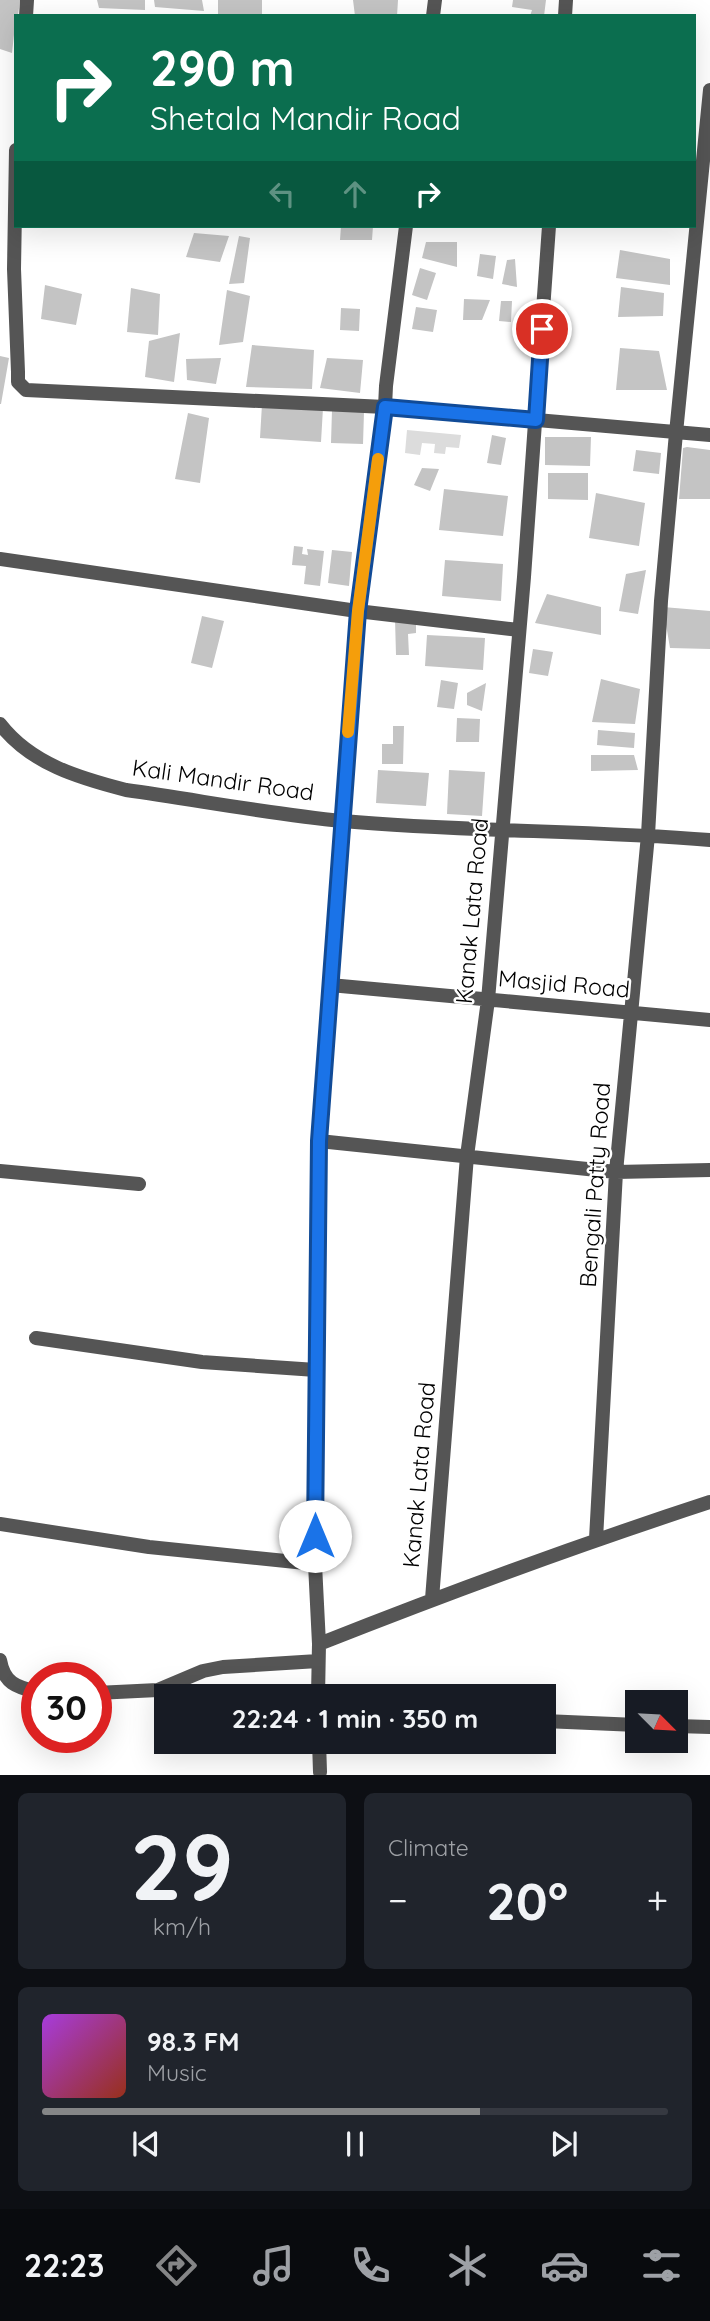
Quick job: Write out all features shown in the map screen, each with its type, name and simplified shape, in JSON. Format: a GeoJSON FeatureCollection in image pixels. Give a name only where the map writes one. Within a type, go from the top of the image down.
{"type":"FeatureCollection","features":[{"type":"Feature","properties":{"kind":"street","name":"Bengali Patty Road"},"geometry":{"type":"LineString","coordinates":[[596,1539],[617,1172],[648,835],[661,601],[710,90]]}},
{"type":"Feature","properties":{"kind":"street"},"geometry":{"type":"LineString","coordinates":[[15,228],[18,382],[26,390],[385,407],[710,435]]}},
{"type":"Feature","properties":{"kind":"street"},"geometry":{"type":"LineString","coordinates":[[318,1684],[315,1564],[319,1141],[358,611],[406,228]]}},
{"type":"Feature","properties":{"kind":"street","name":"Kanak Lata Road"},"geometry":{"type":"LineString","coordinates":[[432,1599],[467,1156],[488,1000],[550,228]]}},
{"type":"Feature","properties":{"kind":"street"},"geometry":{"type":"LineString","coordinates":[[0,559],[358,611],[519,630]]}},
{"type":"Feature","properties":{"kind":"street","name":"Kali Mandir Road"},"geometry":{"type":"LineString","coordinates":[[0,724],[13,740],[54,767],[93,782],[126,790],[341,821],[710,840]]}},
{"type":"Feature","properties":{"kind":"street","name":"Masjid Road"},"geometry":{"type":"LineString","coordinates":[[330,985],[710,1020]]}},
{"type":"Feature","properties":{"kind":"street"},"geometry":{"type":"LineString","coordinates":[[319,1141],[617,1172],[710,1170]]}},
{"type":"Feature","properties":{"kind":"street"},"geometry":{"type":"LineString","coordinates":[[0,1171],[139,1184]]}},
{"type":"Feature","properties":{"kind":"street"},"geometry":{"type":"LineString","coordinates":[[36,1338],[202,1362],[316,1370]]}},
{"type":"Feature","properties":{"kind":"street"},"geometry":{"type":"LineString","coordinates":[[319,1644],[596,1539],[710,1502]]}},
{"type":"Feature","properties":{"kind":"street"},"geometry":{"type":"LineString","coordinates":[[0,1524],[149,1547],[315,1564]]}},
{"type":"Feature","properties":{"kind":"street"},"geometry":{"type":"LineString","coordinates":[[0,1660],[2,1672],[10,1682],[21,1688]]}},
{"type":"Feature","properties":{"kind":"street"},"geometry":{"type":"LineString","coordinates":[[112,1692],[158,1690],[203,1671],[223,1667],[318,1661]]}},
{"type":"Feature","properties":{"kind":"street"},"geometry":{"type":"LineString","coordinates":[[556,1722],[625,1724]]}},
{"type":"Feature","properties":{"kind":"street"},"geometry":{"type":"LineString","coordinates":[[688,1726],[710,1727]]}},
{"type":"Feature","properties":{"kind":"street"},"geometry":{"type":"LineString","coordinates":[[319,1754],[320,1772]]}},
{"type":"Feature","properties":{"kind":"shaded area"},"geometry":{"type":"Polygon","coordinates":[[[407,430],[461,435],[459,448],[446,447],[445,454],[434,453],[435,444],[422,443],[420,455],[405,453],[407,430]]]}},
{"type":"Feature","properties":{"kind":"building"},"geometry":{"type":"Polygon","coordinates":[[[0,0],[20,0],[18,14],[14,14],[12,53],[0,49],[0,0]]]}},
{"type":"Feature","properties":{"kind":"building"},"geometry":{"type":"Polygon","coordinates":[[[97,0],[145,0],[145,10],[99,8],[97,0]]]}},
{"type":"Feature","properties":{"kind":"building"},"geometry":{"type":"Polygon","coordinates":[[[154,0],[202,0],[204,11],[155,7],[154,0]]]}},
{"type":"Feature","properties":{"kind":"building"},"geometry":{"type":"Polygon","coordinates":[[[218,0],[262,0],[262,14],[218,14],[218,0]]]}},
{"type":"Feature","properties":{"kind":"building"},"geometry":{"type":"Polygon","coordinates":[[[353,0],[398,0],[397,14],[355,14],[353,0]]]}},
{"type":"Feature","properties":{"kind":"building"},"geometry":{"type":"Polygon","coordinates":[[[513,0],[546,0],[544,14],[531,14],[532,10],[512,7],[513,0]]]}},
{"type":"Feature","properties":{"kind":"building"},"geometry":{"type":"Polygon","coordinates":[[[341,228],[373,228],[372,240],[340,240],[341,228]]]}},
{"type":"Feature","properties":{"kind":"building"},"geometry":{"type":"Polygon","coordinates":[[[194,233],[229,236],[220,262],[186,257],[194,233]]]}},
{"type":"Feature","properties":{"kind":"building"},"geometry":{"type":"Polygon","coordinates":[[[239,236],[250,238],[244,283],[229,284],[239,236]]]}},
{"type":"Feature","properties":{"kind":"building"},"geometry":{"type":"Polygon","coordinates":[[[426,242],[457,242],[457,267],[422,258],[426,242]]]}},
{"type":"Feature","properties":{"kind":"building"},"geometry":{"type":"Polygon","coordinates":[[[620,250],[670,259],[670,285],[616,278],[620,250]]]}},
{"type":"Feature","properties":{"kind":"building"},"geometry":{"type":"Polygon","coordinates":[[[480,254],[496,256],[493,279],[477,276],[480,254]]]}},
{"type":"Feature","properties":{"kind":"building"},"geometry":{"type":"Polygon","coordinates":[[[515,259],[517,287],[502,284],[507,260],[515,259]]]}},
{"type":"Feature","properties":{"kind":"building"},"geometry":{"type":"Polygon","coordinates":[[[420,268],[436,273],[427,300],[412,295],[420,268]]]}},
{"type":"Feature","properties":{"kind":"building"},"geometry":{"type":"Polygon","coordinates":[[[45,285],[82,294],[76,325],[41,319],[45,285]]]}},
{"type":"Feature","properties":{"kind":"building"},"geometry":{"type":"Polygon","coordinates":[[[621,287],[664,293],[663,316],[618,317],[621,287]]]}},
{"type":"Feature","properties":{"kind":"building"},"geometry":{"type":"Polygon","coordinates":[[[131,288],[160,294],[158,335],[127,332],[131,288]]]}},
{"type":"Feature","properties":{"kind":"building"},"geometry":{"type":"Polygon","coordinates":[[[227,290],[250,296],[243,342],[219,345],[227,290]]]}},
{"type":"Feature","properties":{"kind":"building"},"geometry":{"type":"Polygon","coordinates":[[[464,299],[490,300],[482,320],[463,320],[464,299]]]}},
{"type":"Feature","properties":{"kind":"building"},"geometry":{"type":"Polygon","coordinates":[[[501,301],[512,301],[511,322],[499,321],[501,301]]]}},
{"type":"Feature","properties":{"kind":"building"},"geometry":{"type":"Polygon","coordinates":[[[416,307],[437,310],[433,332],[412,329],[416,307]]]}},
{"type":"Feature","properties":{"kind":"building"},"geometry":{"type":"Polygon","coordinates":[[[341,308],[360,309],[359,331],[340,330],[341,308]]]}},
{"type":"Feature","properties":{"kind":"building"},"geometry":{"type":"Polygon","coordinates":[[[180,333],[174,382],[145,377],[149,341],[180,333]]]}},
{"type":"Feature","properties":{"kind":"building"},"geometry":{"type":"Polygon","coordinates":[[[252,345],[314,350],[312,389],[246,387],[252,345]]]}},
{"type":"Feature","properties":{"kind":"building"},"geometry":{"type":"Polygon","coordinates":[[[620,348],[659,351],[667,390],[616,390],[620,348]]]}},
{"type":"Feature","properties":{"kind":"building"},"geometry":{"type":"Polygon","coordinates":[[[0,356],[9,358],[1,404],[0,404],[0,356]]]}},
{"type":"Feature","properties":{"kind":"building"},"geometry":{"type":"Polygon","coordinates":[[[221,358],[216,384],[187,380],[186,359],[221,358]]]}},
{"type":"Feature","properties":{"kind":"building"},"geometry":{"type":"Polygon","coordinates":[[[327,358],[363,360],[360,393],[320,388],[327,358]]]}},
{"type":"Feature","properties":{"kind":"building"},"geometry":{"type":"Polygon","coordinates":[[[262,404],[323,408],[321,442],[260,438],[262,404]]]}},
{"type":"Feature","properties":{"kind":"building"},"geometry":{"type":"Polygon","coordinates":[[[332,410],[364,412],[363,444],[331,443],[332,410]]]}},
{"type":"Feature","properties":{"kind":"building"},"geometry":{"type":"Polygon","coordinates":[[[188,413],[209,418],[200,483],[175,479],[188,413]]]}},
{"type":"Feature","properties":{"kind":"building"},"geometry":{"type":"Polygon","coordinates":[[[492,435],[506,438],[501,465],[487,463],[492,435]]]}},
{"type":"Feature","properties":{"kind":"building"},"geometry":{"type":"Polygon","coordinates":[[[545,437],[591,437],[590,466],[545,465],[545,437]]]}},
{"type":"Feature","properties":{"kind":"building"},"geometry":{"type":"Polygon","coordinates":[[[683,448],[710,450],[710,499],[679,499],[683,448]]]}},
{"type":"Feature","properties":{"kind":"building"},"geometry":{"type":"Polygon","coordinates":[[[636,450],[661,453],[659,474],[633,471],[636,450]]]}},
{"type":"Feature","properties":{"kind":"building"},"geometry":{"type":"Polygon","coordinates":[[[422,468],[439,469],[430,491],[414,485],[422,468]]]}},
{"type":"Feature","properties":{"kind":"building"},"geometry":{"type":"Polygon","coordinates":[[[548,473],[588,473],[588,500],[548,499],[548,473]]]}},
{"type":"Feature","properties":{"kind":"building"},"geometry":{"type":"Polygon","coordinates":[[[444,489],[508,496],[503,536],[439,530],[444,489]]]}},
{"type":"Feature","properties":{"kind":"building"},"geometry":{"type":"Polygon","coordinates":[[[596,493],[645,503],[639,546],[589,538],[596,493]]]}},
{"type":"Feature","properties":{"kind":"building"},"geometry":{"type":"Polygon","coordinates":[[[294,546],[303,547],[302,554],[308,555],[307,549],[324,551],[320,586],[304,584],[306,566],[292,565],[294,546]]]}},
{"type":"Feature","properties":{"kind":"building"},"geometry":{"type":"Polygon","coordinates":[[[332,550],[352,552],[349,586],[328,583],[332,550]]]}},
{"type":"Feature","properties":{"kind":"building"},"geometry":{"type":"Polygon","coordinates":[[[445,560],[503,564],[501,601],[442,596],[445,560]]]}},
{"type":"Feature","properties":{"kind":"building"},"geometry":{"type":"Polygon","coordinates":[[[646,570],[638,614],[619,611],[626,574],[646,570]]]}},
{"type":"Feature","properties":{"kind":"building"},"geometry":{"type":"Polygon","coordinates":[[[547,594],[601,607],[601,635],[535,623],[547,594]]]}},
{"type":"Feature","properties":{"kind":"building"},"geometry":{"type":"Polygon","coordinates":[[[663,607],[710,611],[710,649],[670,648],[663,607]]]}},
{"type":"Feature","properties":{"kind":"building"},"geometry":{"type":"Polygon","coordinates":[[[202,616],[224,621],[212,668],[191,663],[202,616]]]}},
{"type":"Feature","properties":{"kind":"building"},"geometry":{"type":"Polygon","coordinates":[[[416,618],[416,633],[408,634],[409,655],[396,655],[395,619],[416,618]]]}},
{"type":"Feature","properties":{"kind":"building"},"geometry":{"type":"Polygon","coordinates":[[[427,635],[485,638],[483,670],[425,666],[427,635]]]}},
{"type":"Feature","properties":{"kind":"building"},"geometry":{"type":"Polygon","coordinates":[[[533,649],[553,652],[548,676],[529,673],[533,649]]]}},
{"type":"Feature","properties":{"kind":"building"},"geometry":{"type":"Polygon","coordinates":[[[601,679],[640,689],[635,724],[592,722],[601,679]]]}},
{"type":"Feature","properties":{"kind":"building"},"geometry":{"type":"Polygon","coordinates":[[[441,680],[458,683],[454,709],[437,707],[441,680]]]}},
{"type":"Feature","properties":{"kind":"building"},"geometry":{"type":"Polygon","coordinates":[[[486,683],[482,711],[467,705],[467,693],[486,683]]]}},
{"type":"Feature","properties":{"kind":"building"},"geometry":{"type":"Polygon","coordinates":[[[457,718],[480,719],[479,742],[456,742],[457,718]]]}},
{"type":"Feature","properties":{"kind":"building"},"geometry":{"type":"Polygon","coordinates":[[[393,726],[404,726],[403,764],[382,764],[382,744],[393,744],[393,726]]]}},
{"type":"Feature","properties":{"kind":"building"},"geometry":{"type":"Polygon","coordinates":[[[598,730],[635,733],[634,748],[597,745],[598,730]]]}},
{"type":"Feature","properties":{"kind":"building"},"geometry":{"type":"Polygon","coordinates":[[[591,755],[634,755],[638,770],[591,771],[591,755]]]}},
{"type":"Feature","properties":{"kind":"building"},"geometry":{"type":"Polygon","coordinates":[[[378,770],[429,773],[426,806],[376,803],[378,770]]]}},
{"type":"Feature","properties":{"kind":"building"},"geometry":{"type":"Polygon","coordinates":[[[449,770],[485,772],[482,816],[447,814],[449,770]]]}},
{"type":"Feature","properties":{"kind":"slow traffic"},"geometry":{"type":"LineString","coordinates":[[348,732],[358,611],[378,459]]}},
{"type":"Feature","properties":{"kind":"route"},"geometry":{"type":"LineString","coordinates":[[315,1536],[319,1141],[358,611],[385,407],[536,420],[542,329]]}}]}
